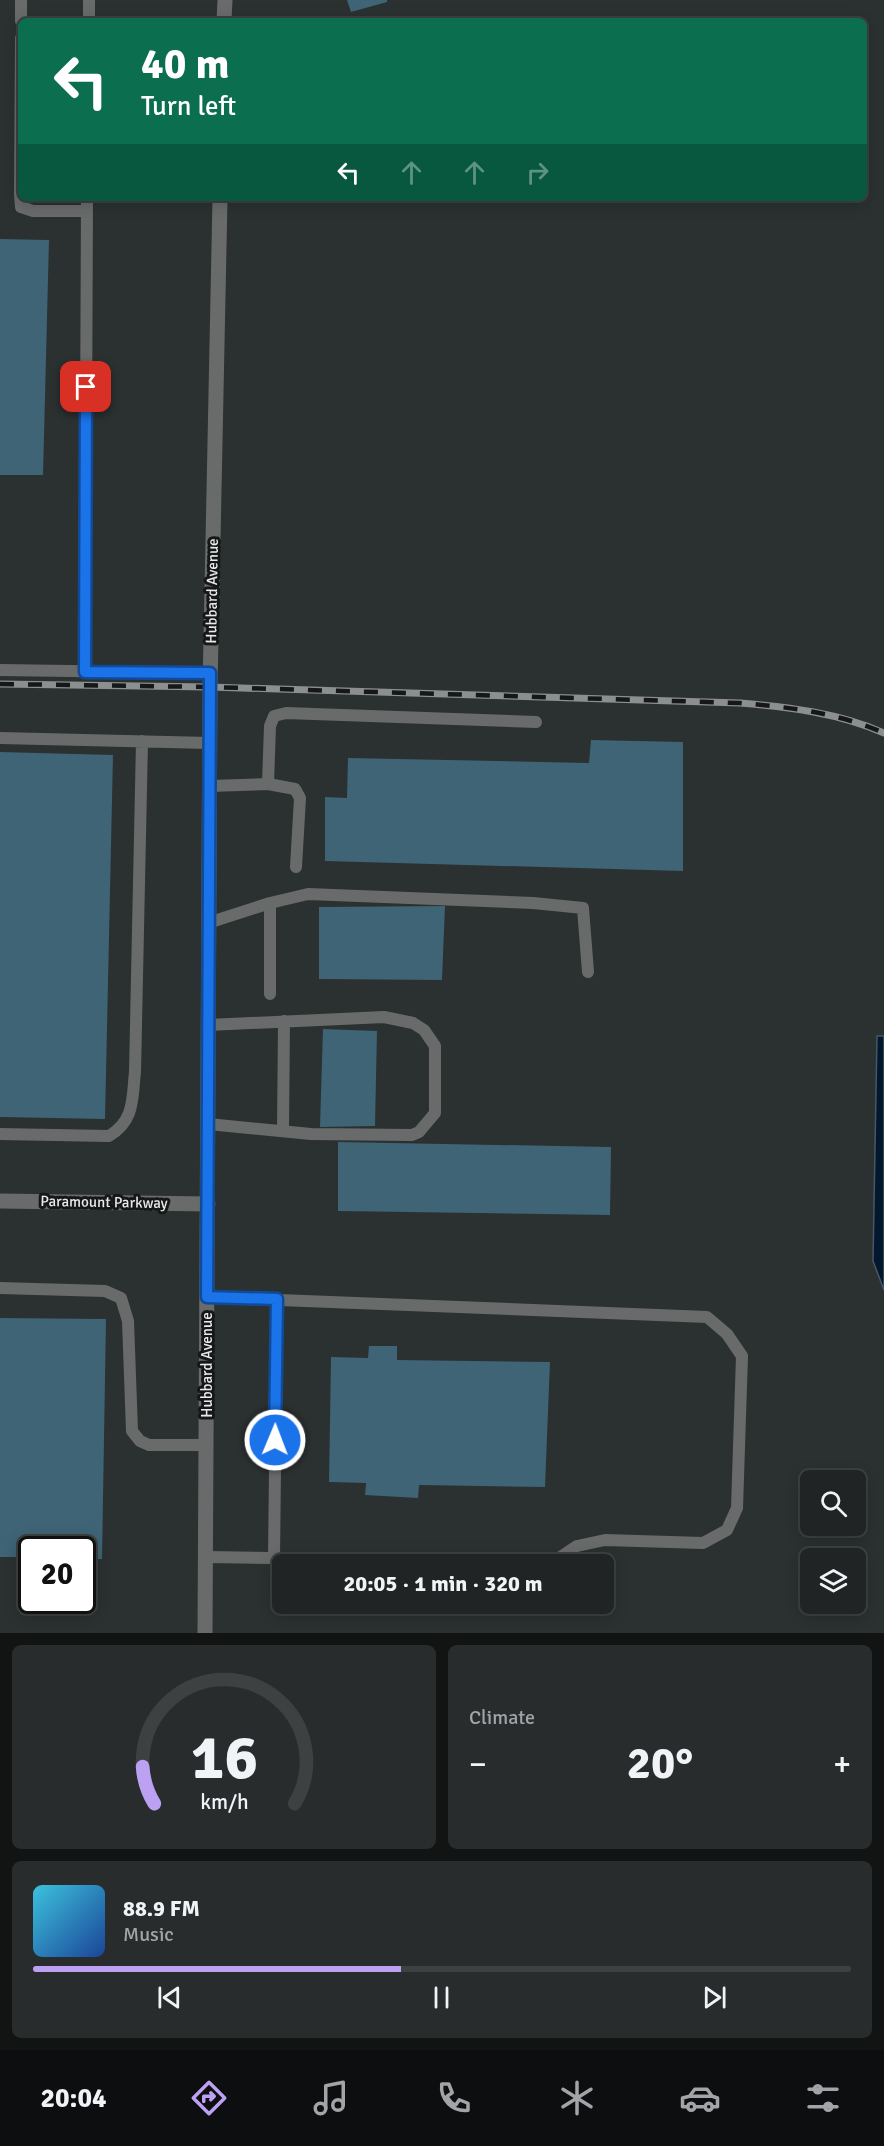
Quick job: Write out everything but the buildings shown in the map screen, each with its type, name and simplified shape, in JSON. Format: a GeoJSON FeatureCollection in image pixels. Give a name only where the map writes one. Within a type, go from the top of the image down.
{"type":"FeatureCollection","features":[{"type":"Feature","properties":{"kind":"street"},"geometry":{"type":"LineString","coordinates":[[224,18],[225,0]]}},
{"type":"Feature","properties":{"kind":"street","name":"Hubbard Avenue"},"geometry":{"type":"LineString","coordinates":[[205,1633],[209,743],[220,201]]}},
{"type":"Feature","properties":{"kind":"street","name":"Paramount Parkway"},"geometry":{"type":"LineString","coordinates":[[0,1201],[208,1204]]}},
{"type":"Feature","properties":{"kind":"lane"},"geometry":{"type":"LineString","coordinates":[[21,0],[21,18]]}},
{"type":"Feature","properties":{"kind":"lane"},"geometry":{"type":"LineString","coordinates":[[89,0],[89,18]]}},
{"type":"Feature","properties":{"kind":"lane"},"geometry":{"type":"LineString","coordinates":[[21,201],[21,207],[33,211],[87,211]]}},
{"type":"Feature","properties":{"kind":"lane"},"geometry":{"type":"LineString","coordinates":[[85,672],[87,201]]}},
{"type":"Feature","properties":{"kind":"lane"},"geometry":{"type":"LineString","coordinates":[[0,670],[210,673]]}},
{"type":"Feature","properties":{"kind":"lane"},"geometry":{"type":"LineString","coordinates":[[268,784],[270,726],[274,716],[286,713],[536,722]]}},
{"type":"Feature","properties":{"kind":"lane"},"geometry":{"type":"LineString","coordinates":[[0,738],[209,743]]}},
{"type":"Feature","properties":{"kind":"lane"},"geometry":{"type":"LineString","coordinates":[[0,1134],[109,1136],[118,1130],[130,1114],[135,1072],[142,741]]}},
{"type":"Feature","properties":{"kind":"lane"},"geometry":{"type":"LineString","coordinates":[[209,786],[268,784],[296,789],[300,798],[296,867]]}},
{"type":"Feature","properties":{"kind":"lane"},"geometry":{"type":"LineString","coordinates":[[208,923],[270,903],[308,894],[533,903],[583,908],[588,972]]}},
{"type":"Feature","properties":{"kind":"lane"},"geometry":{"type":"LineString","coordinates":[[270,903],[270,994]]}},
{"type":"Feature","properties":{"kind":"lane"},"geometry":{"type":"LineString","coordinates":[[208,1024],[384,1017],[413,1023],[424,1030],[435,1046],[435,1113],[419,1132],[412,1134],[311,1134],[208,1124]]}},
{"type":"Feature","properties":{"kind":"lane"},"geometry":{"type":"LineString","coordinates":[[283,1131],[284,1021]]}},
{"type":"Feature","properties":{"kind":"lane"},"geometry":{"type":"LineString","coordinates":[[0,1288],[105,1291],[121,1298],[128,1321],[132,1431],[140,1441],[149,1445],[206,1444]]}},
{"type":"Feature","properties":{"kind":"lane"},"geometry":{"type":"LineString","coordinates":[[207,1297],[707,1317],[727,1334],[742,1356],[737,1508],[727,1530],[703,1543],[605,1540],[577,1546],[564,1554]]}},
{"type":"Feature","properties":{"kind":"lane"},"geometry":{"type":"LineString","coordinates":[[274,1554],[277,1299]]}},
{"type":"Feature","properties":{"kind":"lane"},"geometry":{"type":"LineString","coordinates":[[206,1557],[272,1558]]}},
{"type":"Feature","properties":{"kind":"water"},"geometry":{"type":"Polygon","coordinates":[[[877,1036],[884,1036],[884,1290],[873,1261],[877,1036]]]}},
{"type":"Feature","properties":{"kind":"railway"},"geometry":{"type":"LineString","coordinates":[[0,684],[210,687],[740,703],[814,712],[849,720],[884,733]]}},
{"type":"Feature","properties":{"kind":"route"},"geometry":{"type":"LineString","coordinates":[[86,387],[85,672],[210,673],[207,1297],[277,1299],[275,1440]]}}]}
